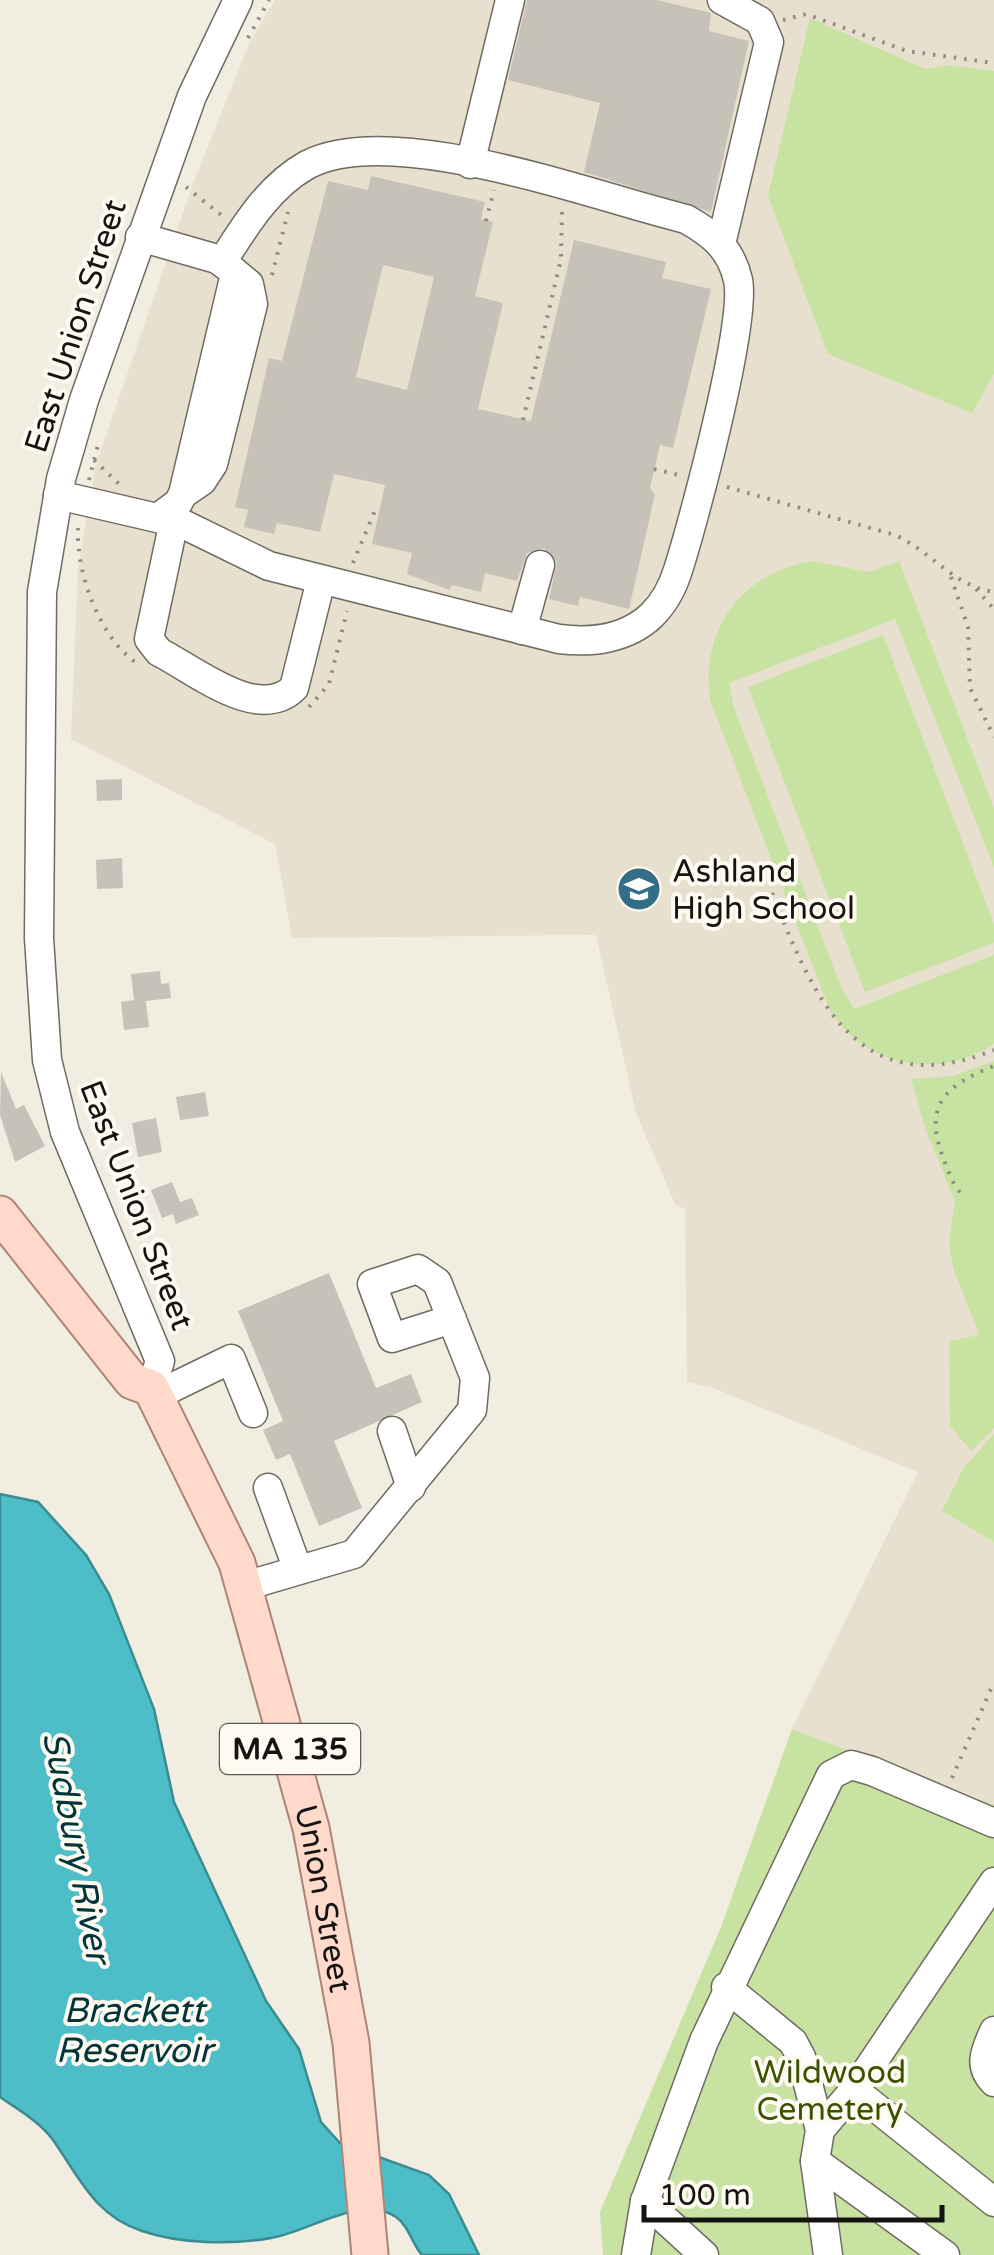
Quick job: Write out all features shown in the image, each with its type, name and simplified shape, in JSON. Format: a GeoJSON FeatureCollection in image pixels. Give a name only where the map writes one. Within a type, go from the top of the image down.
{"type":"FeatureCollection","features":[{"type":"Feature","properties":{"kind":"main road","name":"MA 135"},"geometry":{"type":"LineString","coordinates":[[0,1214],[132,1381],[154,1392]]}},
{"type":"Feature","properties":{"kind":"main road","name":"Union Street"},"geometry":{"type":"LineString","coordinates":[[154,1392],[245,1586],[314,1846],[351,2043],[369,2241]]}},
{"type":"Feature","properties":{"kind":"street","name":"East Union Street"},"geometry":{"type":"LineString","coordinates":[[154,1392],[160,1361],[65,1132],[48,1060],[39,938],[37,709],[42,592],[58,495],[84,400],[192,96],[238,0]]}},
{"type":"Feature","properties":{"kind":"street"},"geometry":{"type":"LineString","coordinates":[[470,164],[510,0]]}},
{"type":"Feature","properties":{"kind":"street"},"geometry":{"type":"LineString","coordinates":[[722,0],[766,29],[768,55],[722,244]]}},
{"type":"Feature","properties":{"kind":"street"},"geometry":{"type":"LineString","coordinates":[[58,495],[166,519],[200,530],[250,560],[522,630],[574,641],[626,632],[650,617],[679,568],[739,318],[739,284],[722,244],[686,220],[393,148],[360,149],[324,158],[304,167],[266,198],[228,266],[232,288],[183,494],[166,519],[150,640],[159,652],[252,700],[272,702],[294,688],[321,580]]}},
{"type":"Feature","properties":{"kind":"street"},"geometry":{"type":"LineString","coordinates":[[140,238],[228,266]]}},
{"type":"Feature","properties":{"kind":"street"},"geometry":{"type":"LineString","coordinates":[[522,630],[540,564]]}},
{"type":"Feature","properties":{"kind":"street"},"geometry":{"type":"LineString","coordinates":[[245,1586],[354,1554],[472,1410],[475,1378],[452,1319]]}},
{"type":"Feature","properties":{"kind":"street"},"geometry":{"type":"LineString","coordinates":[[154,1392],[231,1359],[253,1414]]}},
{"type":"Feature","properties":{"kind":"street"},"geometry":{"type":"LineString","coordinates":[[392,1431],[411,1487]]}},
{"type":"Feature","properties":{"kind":"street"},"geometry":{"type":"LineString","coordinates":[[268,1488],[298,1570]]}},
{"type":"Feature","properties":{"kind":"street"},"geometry":{"type":"LineString","coordinates":[[636,2255],[645,2201],[726,1987],[831,1774],[851,1765],[994,1824]]}},
{"type":"Feature","properties":{"kind":"street"},"geometry":{"type":"LineString","coordinates":[[820,2130],[854,2090],[994,1882]]}},
{"type":"Feature","properties":{"kind":"street"},"geometry":{"type":"LineString","coordinates":[[726,1987],[793,2042],[820,2130],[815,2161],[828,2255]]}},
{"type":"Feature","properties":{"kind":"street"},"geometry":{"type":"LineString","coordinates":[[994,2031],[983,2058],[985,2070],[994,2082]]}},
{"type":"Feature","properties":{"kind":"street"},"geometry":{"type":"LineString","coordinates":[[854,2090],[994,2202]]}},
{"type":"Feature","properties":{"kind":"street"},"geometry":{"type":"LineString","coordinates":[[815,2161],[945,2255]]}},
{"type":"Feature","properties":{"kind":"street"},"geometry":{"type":"LineString","coordinates":[[645,2201],[704,2255]]}},
{"type":"Feature","properties":{"kind":"path"},"geometry":{"type":"LineString","coordinates":[[766,29],[800,13],[907,51],[994,63]]}},
{"type":"Feature","properties":{"kind":"path"},"geometry":{"type":"LineString","coordinates":[[486,221],[499,171]]}},
{"type":"Feature","properties":{"kind":"path"},"geometry":{"type":"LineString","coordinates":[[523,420],[560,259],[561,187]]}},
{"type":"Feature","properties":{"kind":"path"},"geometry":{"type":"LineString","coordinates":[[654,468],[874,528],[919,547],[949,573],[976,589],[994,609]]}},
{"type":"Feature","properties":{"kind":"path"},"geometry":{"type":"LineString","coordinates":[[949,573],[968,627],[970,688],[994,737]]}},
{"type":"Feature","properties":{"kind":"path"},"geometry":{"type":"LineString","coordinates":[[976,589],[994,592]]}},
{"type":"Feature","properties":{"kind":"path"},"geometry":{"type":"LineString","coordinates":[[772,893],[819,998],[853,1040],[882,1057],[924,1067],[948,1065],[994,1050]]}},
{"type":"Feature","properties":{"kind":"path"},"geometry":{"type":"LineString","coordinates":[[960,1192],[942,1154],[936,1117],[950,1088],[994,1066]]}},
{"type":"Feature","properties":{"kind":"path"},"geometry":{"type":"LineString","coordinates":[[943,1802],[994,1682]]}},
{"type":"Feature","properties":{"kind":"shaded area","name":"Ashland High School"},"geometry":{"type":"Polygon","coordinates":[[[275,0],[994,0],[994,1805],[792,1729],[918,1472],[711,1387],[687,1382],[685,1209],[675,1204],[636,1113],[596,935],[292,938],[275,844],[71,739],[78,567],[96,464],[193,184],[250,42],[275,0]]]}},
{"type":"Feature","properties":{"kind":"green space"},"geometry":{"type":"Polygon","coordinates":[[[810,18],[925,69],[946,65],[994,71],[994,374],[972,413],[828,354],[768,196],[810,18]]]}},
{"type":"Feature","properties":{"kind":"green space"},"geometry":{"type":"Polygon","coordinates":[[[814,561],[869,572],[899,561],[994,808],[994,867],[895,619],[729,683],[734,708],[841,987],[854,1009],[994,955],[994,1044],[972,1056],[926,1065],[883,1056],[846,1030],[830,1011],[710,700],[712,649],[732,607],[766,577],[814,561]]]}},
{"type":"Feature","properties":{"kind":"green space"},"geometry":{"type":"Polygon","coordinates":[[[883,635],[994,924],[994,943],[865,992],[748,687],[883,635]]]}},
{"type":"Feature","properties":{"kind":"green space"},"geometry":{"type":"Polygon","coordinates":[[[994,1061],[994,1428],[971,1451],[950,1425],[949,1341],[979,1335],[953,1267],[949,1242],[955,1201],[927,1133],[911,1079],[953,1076],[994,1061]]]}},
{"type":"Feature","properties":{"kind":"green space"},"geometry":{"type":"Polygon","coordinates":[[[994,1434],[994,1542],[942,1511],[963,1469],[994,1434]]]}},
{"type":"Feature","properties":{"kind":"green space","name":"Wildwood Cemetery"},"geometry":{"type":"Polygon","coordinates":[[[792,1729],[994,1805],[994,2255],[603,2255],[600,2212],[721,1927],[792,1729]]]}},
{"type":"Feature","properties":{"kind":"water","name":"Brackett Reservoir"},"geometry":{"type":"Polygon","coordinates":[[[0,1494],[38,1502],[86,1555],[109,1594],[154,1709],[174,1802],[266,2001],[299,2049],[321,2122],[340,2143],[429,2175],[449,2194],[479,2255],[422,2255],[396,2217],[367,2209],[256,2240],[189,2241],[142,2231],[100,2205],[48,2134],[0,2097],[0,1494]]]}},
{"type":"Feature","properties":{"kind":"building"},"geometry":{"type":"Polygon","coordinates":[[[527,0],[657,0],[711,13],[709,31],[749,41],[711,212],[584,172],[600,103],[508,80],[527,0]]]}},
{"type":"Feature","properties":{"kind":"building"},"geometry":{"type":"Polygon","coordinates":[[[371,176],[485,202],[481,219],[493,222],[475,296],[503,303],[478,409],[531,421],[574,240],[666,262],[662,278],[711,289],[673,448],[660,445],[650,488],[655,494],[629,609],[580,597],[578,606],[549,599],[557,562],[544,548],[527,553],[517,581],[485,573],[481,592],[452,585],[450,590],[407,574],[412,553],[372,544],[385,485],[334,474],[320,532],[277,523],[274,534],[244,527],[248,510],[235,507],[269,358],[282,361],[328,181],[368,190],[371,176]],[[383,265],[356,377],[407,390],[434,277],[383,265]]]}},
{"type":"Feature","properties":{"kind":"building"},"geometry":{"type":"Polygon","coordinates":[[[122,779],[122,800],[97,801],[96,780],[122,779]]]}},
{"type":"Feature","properties":{"kind":"building"},"geometry":{"type":"Polygon","coordinates":[[[122,858],[123,888],[97,889],[96,860],[122,858]]]}},
{"type":"Feature","properties":{"kind":"building"},"geometry":{"type":"Polygon","coordinates":[[[160,971],[161,984],[169,983],[171,998],[146,1001],[149,1027],[124,1030],[121,1002],[134,1000],[131,974],[160,971]]]}},
{"type":"Feature","properties":{"kind":"building"},"geometry":{"type":"Polygon","coordinates":[[[1,1072],[16,1109],[24,1105],[45,1146],[15,1162],[0,1115],[1,1072]]]}},
{"type":"Feature","properties":{"kind":"building"},"geometry":{"type":"Polygon","coordinates":[[[205,1092],[209,1116],[180,1120],[176,1097],[205,1092]]]}},
{"type":"Feature","properties":{"kind":"building"},"geometry":{"type":"Polygon","coordinates":[[[156,1118],[162,1152],[138,1157],[132,1123],[156,1118]]]}},
{"type":"Feature","properties":{"kind":"building"},"geometry":{"type":"Polygon","coordinates":[[[172,1182],[180,1202],[192,1198],[199,1215],[176,1224],[173,1214],[162,1218],[151,1190],[172,1182]]]}},
{"type":"Feature","properties":{"kind":"building"},"geometry":{"type":"Polygon","coordinates":[[[329,1273],[376,1388],[411,1374],[422,1402],[334,1441],[362,1508],[319,1526],[290,1454],[276,1460],[263,1430],[283,1421],[238,1311],[329,1273]]]}},
{"type":"Feature","properties":{"kind":"place","name":"Ashland High School"},"geometry":{"type":"Point","coordinates":[639,889]}},
{"type":"Feature","properties":{"kind":"water label","name":"Sudbury River"},"geometry":{"type":"Point","coordinates":[77,1847]}}]}
